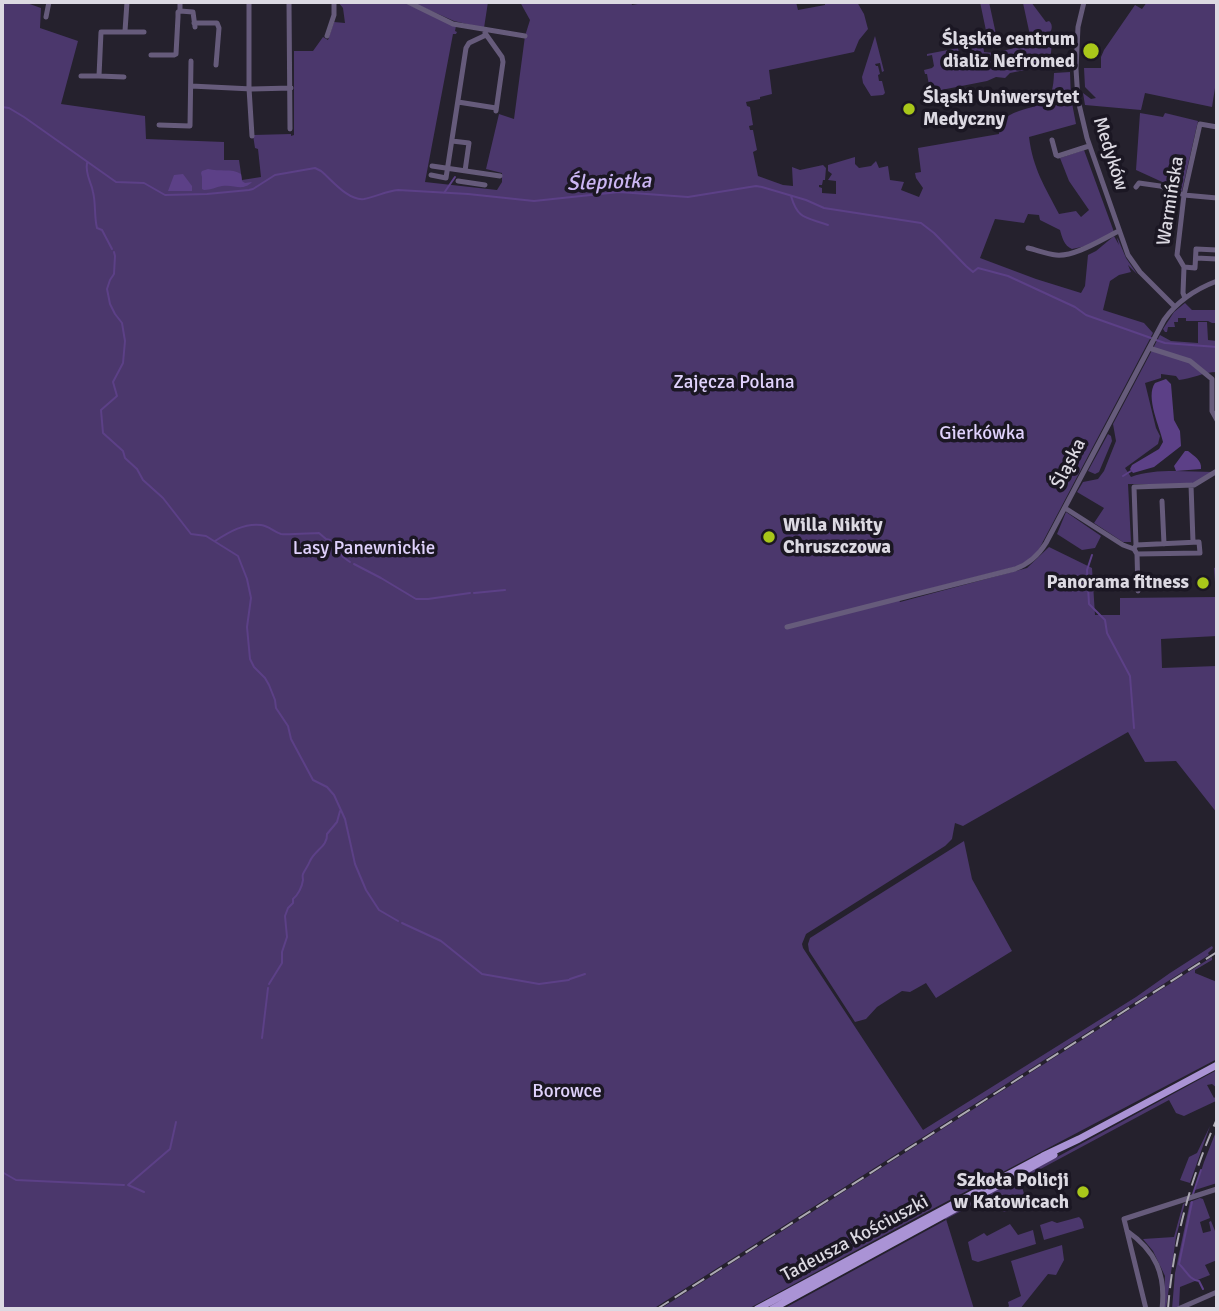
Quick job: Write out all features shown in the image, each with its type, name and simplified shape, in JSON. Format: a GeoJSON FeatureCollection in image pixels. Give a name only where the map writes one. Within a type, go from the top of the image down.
{"type":"FeatureCollection","features":[{"type":"Feature","properties":{"kind":"main road","name":"Tadeusza Kościuszki"},"geometry":{"type":"LineString","coordinates":[[757,1309],[1217,1065]]}},
{"type":"Feature","properties":{"kind":"main road","name":"Tadeusza Kościuszki"},"geometry":{"type":"LineString","coordinates":[[772,1309],[1046,1160],[1079,1139]]}},
{"type":"Feature","properties":{"kind":"street"},"geometry":{"type":"LineString","coordinates":[[46,17],[49,2]]}},
{"type":"Feature","properties":{"kind":"street"},"geometry":{"type":"LineString","coordinates":[[125,31],[127,2]]}},
{"type":"Feature","properties":{"kind":"street"},"geometry":{"type":"LineString","coordinates":[[151,55],[176,54],[180,2]]}},
{"type":"Feature","properties":{"kind":"street"},"geometry":{"type":"LineString","coordinates":[[249,2],[252,136]]}},
{"type":"Feature","properties":{"kind":"street"},"geometry":{"type":"LineString","coordinates":[[289,2],[290,129]]}},
{"type":"Feature","properties":{"kind":"street"},"geometry":{"type":"LineString","coordinates":[[327,36],[334,15],[334,2]]}},
{"type":"Feature","properties":{"kind":"street"},"geometry":{"type":"LineString","coordinates":[[408,2],[453,24],[486,33],[525,36]]}},
{"type":"Feature","properties":{"kind":"street","name":"Medyków"},"geometry":{"type":"LineString","coordinates":[[1084,2],[1078,27],[1076,75],[1079,108],[1089,146],[1126,252],[1144,277],[1174,306]]}},
{"type":"Feature","properties":{"kind":"street"},"geometry":{"type":"LineString","coordinates":[[180,11],[194,11],[195,25],[217,23],[219,28],[216,65]]}},
{"type":"Feature","properties":{"kind":"street"},"geometry":{"type":"LineString","coordinates":[[99,76],[101,32],[144,32]]}},
{"type":"Feature","properties":{"kind":"street"},"geometry":{"type":"LineString","coordinates":[[431,176],[446,178],[466,48],[469,43],[486,33]]}},
{"type":"Feature","properties":{"kind":"street"},"geometry":{"type":"LineString","coordinates":[[458,102],[496,110],[503,62],[486,33]]}},
{"type":"Feature","properties":{"kind":"street"},"geometry":{"type":"LineString","coordinates":[[159,125],[190,126],[191,61]]}},
{"type":"Feature","properties":{"kind":"street"},"geometry":{"type":"LineString","coordinates":[[81,76],[124,77]]}},
{"type":"Feature","properties":{"kind":"street"},"geometry":{"type":"LineString","coordinates":[[191,86],[291,88]]}},
{"type":"Feature","properties":{"kind":"street","name":"Warmińska"},"geometry":{"type":"LineString","coordinates":[[1185,298],[1182,293],[1184,267],[1177,255],[1184,195],[1200,124],[1217,127]]}},
{"type":"Feature","properties":{"kind":"street"},"geometry":{"type":"LineString","coordinates":[[1052,140],[1058,156],[1089,146]]}},
{"type":"Feature","properties":{"kind":"street"},"geometry":{"type":"LineString","coordinates":[[452,141],[469,143],[465,171]]}},
{"type":"Feature","properties":{"kind":"street"},"geometry":{"type":"LineString","coordinates":[[432,166],[500,176]]}},
{"type":"Feature","properties":{"kind":"street"},"geometry":{"type":"LineString","coordinates":[[458,181],[482,184],[480,174]]}},
{"type":"Feature","properties":{"kind":"street"},"geometry":{"type":"LineString","coordinates":[[1136,187],[1139,183],[1155,185],[1184,195],[1217,198]]}},
{"type":"Feature","properties":{"kind":"street"},"geometry":{"type":"LineString","coordinates":[[1028,248],[1063,255],[1094,245],[1119,231]]}},
{"type":"Feature","properties":{"kind":"street"},"geometry":{"type":"LineString","coordinates":[[1184,267],[1195,268],[1196,249],[1217,250]]}},
{"type":"Feature","properties":{"kind":"street"},"geometry":{"type":"LineString","coordinates":[[1196,258],[1217,259]]}},
{"type":"Feature","properties":{"kind":"street","name":"Śląska"},"geometry":{"type":"LineString","coordinates":[[787,627],[1025,565],[1042,550],[1155,335],[1174,306],[1217,281]]}},
{"type":"Feature","properties":{"kind":"street"},"geometry":{"type":"LineString","coordinates":[[1150,345],[1190,361],[1215,379],[1212,411],[1217,420]]}},
{"type":"Feature","properties":{"kind":"street"},"geometry":{"type":"LineString","coordinates":[[1138,591],[1134,487],[1192,485],[1217,471]]}},
{"type":"Feature","properties":{"kind":"street"},"geometry":{"type":"LineString","coordinates":[[1192,485],[1193,542]]}},
{"type":"Feature","properties":{"kind":"street"},"geometry":{"type":"LineString","coordinates":[[1162,501],[1164,544]]}},
{"type":"Feature","properties":{"kind":"street"},"geometry":{"type":"LineString","coordinates":[[1065,508],[1135,550],[1200,553],[1199,542],[1164,544],[1135,550]]}},
{"type":"Feature","properties":{"kind":"street"},"geometry":{"type":"LineString","coordinates":[[1146,1309],[1124,1219],[1217,1189]]}},
{"type":"Feature","properties":{"kind":"street"},"geometry":{"type":"LineString","coordinates":[[1128,1231],[1152,1254],[1159,1269],[1164,1289],[1162,1309]]}},
{"type":"Feature","properties":{"kind":"street"},"geometry":{"type":"LineString","coordinates":[[1178,1309],[1217,1292]]}},
{"type":"Feature","properties":{"kind":"green space","name":"Lasy Panewnickie"},"geometry":{"type":"Polygon","coordinates":[[[2,2],[24,2],[41,8],[40,28],[78,41],[61,104],[145,116],[146,139],[224,142],[224,160],[239,160],[242,180],[261,177],[258,149],[255,148],[253,135],[294,135],[294,51],[313,51],[323,37],[328,40],[334,22],[345,23],[343,8],[338,2],[403,2],[456,26],[457,32],[453,34],[425,182],[497,190],[502,182],[502,173],[486,169],[499,114],[514,119],[525,36],[530,20],[520,2],[631,2],[632,5],[649,2],[796,2],[798,10],[825,5],[825,2],[857,2],[868,29],[854,52],[769,70],[772,94],[746,102],[750,107],[753,125],[749,126],[750,130],[753,130],[757,150],[753,152],[758,176],[793,186],[792,167],[800,170],[823,165],[826,168],[825,180],[819,185],[822,193],[836,194],[836,181],[828,180],[832,174],[828,171],[828,165],[855,157],[855,164],[859,168],[871,166],[876,161],[879,168],[888,166],[890,180],[904,182],[901,190],[919,197],[923,188],[915,173],[921,172],[918,148],[999,134],[998,121],[1046,101],[1052,91],[1054,73],[1070,72],[1076,124],[1029,137],[1033,159],[1059,214],[1076,211],[1081,217],[1089,210],[1069,181],[1060,158],[1084,150],[1114,232],[1086,246],[1072,249],[1065,244],[1060,230],[1040,220],[1039,215],[1028,214],[1024,223],[995,219],[980,258],[1081,293],[1085,286],[1088,255],[1114,236],[1137,274],[1128,265],[1131,272],[1110,281],[1103,310],[1144,323],[1153,333],[1033,557],[1018,566],[898,597],[900,602],[1027,568],[1049,547],[1092,568],[1095,615],[1120,615],[1120,598],[1216,597],[1214,568],[1217,567],[1217,636],[1161,639],[1162,668],[1217,666],[1217,813],[1176,761],[1145,762],[1128,732],[963,826],[955,823],[952,839],[945,846],[806,934],[802,944],[923,1130],[1136,997],[1212,946],[1209,955],[653,1309],[2,1309],[2,2]]]}},
{"type":"Feature","properties":{"kind":"green space"},"geometry":{"type":"Polygon","coordinates":[[[411,2],[488,2],[484,28],[454,21],[411,2]]]}},
{"type":"Feature","properties":{"kind":"green space"},"geometry":{"type":"Polygon","coordinates":[[[980,2],[989,2],[999,48],[989,45],[980,2]]]}},
{"type":"Feature","properties":{"kind":"green space"},"geometry":{"type":"Polygon","coordinates":[[[1020,2],[1031,2],[1046,22],[1051,23],[1050,32],[1031,40],[1023,3],[1020,2]]]}},
{"type":"Feature","properties":{"kind":"green space"},"geometry":{"type":"Polygon","coordinates":[[[1147,2],[1217,2],[1217,88],[1212,107],[1145,93],[1141,110],[1085,105],[1083,93],[1091,99],[1096,98],[1085,87],[1084,68],[1101,68],[1104,50],[1135,5],[1142,9],[1147,2]]]}},
{"type":"Feature","properties":{"kind":"green space"},"geometry":{"type":"Polygon","coordinates":[[[979,32],[982,33],[984,52],[994,53],[1051,39],[1050,65],[1010,73],[1005,78],[996,77],[936,91],[929,85],[924,70],[934,66],[932,55],[927,54],[958,48],[961,63],[975,63],[970,45],[981,43],[979,32]]]}},
{"type":"Feature","properties":{"kind":"green space"},"geometry":{"type":"Polygon","coordinates":[[[875,36],[884,71],[882,72],[880,63],[875,64],[878,66],[879,81],[882,81],[885,93],[871,96],[862,77],[875,36]]]}},
{"type":"Feature","properties":{"kind":"green space"},"geometry":{"type":"Polygon","coordinates":[[[1140,113],[1163,117],[1165,113],[1198,121],[1182,191],[1136,170],[1140,113]]]}},
{"type":"Feature","properties":{"kind":"green space"},"geometry":{"type":"Polygon","coordinates":[[[1185,303],[1192,310],[1216,310],[1217,321],[1186,321],[1186,318],[1178,318],[1178,322],[1174,322],[1175,327],[1168,327],[1165,332],[1163,329],[1174,312],[1185,303]]]}},
{"type":"Feature","properties":{"kind":"green space"},"geometry":{"type":"Polygon","coordinates":[[[1198,322],[1207,322],[1208,340],[1217,341],[1217,372],[1179,380],[1176,376],[1161,374],[1161,378],[1145,383],[1160,436],[1158,444],[1125,468],[1131,477],[1161,471],[1214,472],[1194,484],[1128,484],[1131,542],[1123,542],[1094,523],[1104,508],[1077,492],[1083,482],[1098,479],[1104,471],[1116,441],[1113,424],[1160,335],[1171,341],[1198,343],[1198,322]]]}},
{"type":"Feature","properties":{"kind":"green space"},"geometry":{"type":"Polygon","coordinates":[[[1108,434],[1112,441],[1099,472],[1095,474],[1088,471],[1108,434]]]}},
{"type":"Feature","properties":{"kind":"green space"},"geometry":{"type":"Polygon","coordinates":[[[1066,512],[1101,536],[1095,548],[1082,550],[1057,534],[1066,512]]]}},
{"type":"Feature","properties":{"kind":"green space"},"geometry":{"type":"Polygon","coordinates":[[[964,841],[972,879],[1012,951],[936,998],[926,983],[910,992],[902,991],[877,1007],[866,1019],[855,1022],[809,951],[810,938],[964,841]]]}},
{"type":"Feature","properties":{"kind":"green space"},"geometry":{"type":"Polygon","coordinates":[[[1212,957],[1212,960],[1195,970],[1195,973],[1217,982],[1217,1059],[748,1309],[660,1309],[1212,957]]]}},
{"type":"Feature","properties":{"kind":"green space"},"geometry":{"type":"Polygon","coordinates":[[[1217,1070],[1217,1088],[1212,1084],[1207,1085],[1214,1098],[1217,1095],[1216,1101],[1184,1116],[1176,1113],[1169,1100],[1020,1180],[1027,1204],[1004,1212],[994,1194],[946,1219],[974,1309],[783,1309],[946,1220],[945,1218],[1217,1070]]]}},
{"type":"Feature","properties":{"kind":"green space"},"geometry":{"type":"Polygon","coordinates":[[[1210,1126],[1190,1183],[1180,1180],[1189,1157],[1197,1153],[1210,1126]]]}},
{"type":"Feature","properties":{"kind":"green space"},"geometry":{"type":"Polygon","coordinates":[[[1217,1129],[1217,1183],[1195,1190],[1204,1162],[1217,1129]]]}},
{"type":"Feature","properties":{"kind":"green space"},"geometry":{"type":"Polygon","coordinates":[[[1203,1199],[1210,1218],[1200,1222],[1203,1233],[1211,1231],[1211,1221],[1217,1236],[1217,1260],[1205,1265],[1210,1275],[1180,1287],[1179,1307],[1172,1309],[1175,1273],[1190,1202],[1203,1199]]]}},
{"type":"Feature","properties":{"kind":"green space"},"geometry":{"type":"Polygon","coordinates":[[[1185,1203],[1176,1237],[1166,1309],[1163,1309],[1165,1276],[1153,1251],[1143,1239],[1174,1237],[1185,1203]]]}},
{"type":"Feature","properties":{"kind":"green space"},"geometry":{"type":"Polygon","coordinates":[[[1079,1217],[1084,1228],[1044,1240],[1040,1225],[1079,1217]]]}},
{"type":"Feature","properties":{"kind":"green space"},"geometry":{"type":"Polygon","coordinates":[[[1010,1224],[1018,1235],[1033,1230],[1036,1244],[978,1262],[972,1260],[968,1242],[1010,1224]]]}},
{"type":"Feature","properties":{"kind":"green space"},"geometry":{"type":"Polygon","coordinates":[[[1062,1245],[1064,1260],[1056,1275],[1048,1274],[1020,1309],[1007,1309],[1008,1302],[1021,1296],[1011,1261],[1062,1245]]]}},
{"type":"Feature","properties":{"kind":"shaded area"},"geometry":{"type":"Polygon","coordinates":[[[208,169],[237,172],[245,183],[252,182],[242,187],[222,186],[204,190],[201,173],[208,169]]]}},
{"type":"Feature","properties":{"kind":"shaded area"},"geometry":{"type":"Polygon","coordinates":[[[183,174],[192,186],[192,191],[168,191],[174,175],[183,174]]]}},
{"type":"Feature","properties":{"kind":"shaded area"},"geometry":{"type":"Polygon","coordinates":[[[1166,379],[1171,384],[1174,420],[1180,431],[1181,446],[1154,467],[1133,473],[1130,469],[1132,465],[1159,449],[1163,442],[1154,412],[1152,389],[1155,383],[1166,379]]]}},
{"type":"Feature","properties":{"kind":"shaded area"},"geometry":{"type":"Polygon","coordinates":[[[1185,451],[1197,458],[1201,469],[1176,471],[1174,466],[1185,451]]]}},
{"type":"Feature","properties":{"kind":"waterway","name":"Ślepiotka"},"geometry":{"type":"LineString","coordinates":[[2,107],[24,117],[116,182],[144,183],[165,195],[249,190],[275,175],[315,168],[346,193],[358,199],[398,190],[534,201],[619,192],[688,197],[762,187],[824,208],[921,223],[973,272],[978,268],[1008,276],[1075,307],[1086,315],[1151,338]]}},
{"type":"Feature","properties":{"kind":"waterway"},"geometry":{"type":"LineString","coordinates":[[87,163],[97,228],[102,230],[112,249]]}},
{"type":"Feature","properties":{"kind":"waterway"},"geometry":{"type":"LineString","coordinates":[[444,193],[455,177]]}},
{"type":"Feature","properties":{"kind":"waterway"},"geometry":{"type":"LineString","coordinates":[[791,196],[800,214],[828,225]]}},
{"type":"Feature","properties":{"kind":"waterway"},"geometry":{"type":"LineString","coordinates":[[114,252],[114,274],[107,289],[110,304],[122,323],[125,341],[123,363],[113,382],[117,396],[101,410],[103,433],[123,451],[125,458],[137,469],[143,480],[163,498],[191,534],[206,536],[238,556],[251,598],[247,627],[250,659],[269,685],[276,708],[288,726],[291,739],[313,780],[327,787],[334,795],[345,819],[355,864],[366,890],[379,910],[398,921]]}},
{"type":"Feature","properties":{"kind":"waterway","name":"Ślepiotka"},"geometry":{"type":"LineString","coordinates":[[1156,340],[1217,347]]}},
{"type":"Feature","properties":{"kind":"waterway"},"geometry":{"type":"LineString","coordinates":[[1123,476],[1131,471]]}},
{"type":"Feature","properties":{"kind":"waterway"},"geometry":{"type":"LineString","coordinates":[[215,541],[237,529],[255,525],[281,534],[319,533],[332,544],[348,542]]}},
{"type":"Feature","properties":{"kind":"waterway"},"geometry":{"type":"LineString","coordinates":[[350,541],[358,542]]}},
{"type":"Feature","properties":{"kind":"waterway"},"geometry":{"type":"LineString","coordinates":[[334,545],[350,562]]}},
{"type":"Feature","properties":{"kind":"waterway"},"geometry":{"type":"LineString","coordinates":[[1092,555],[1087,570],[1089,604],[1105,620],[1107,633],[1130,676],[1134,728]]}},
{"type":"Feature","properties":{"kind":"waterway"},"geometry":{"type":"LineString","coordinates":[[354,564],[416,599],[470,593]]}},
{"type":"Feature","properties":{"kind":"waterway"},"geometry":{"type":"LineString","coordinates":[[474,593],[505,590]]}},
{"type":"Feature","properties":{"kind":"waterway"},"geometry":{"type":"LineString","coordinates":[[269,984],[282,963],[287,937],[285,916],[288,908],[301,888],[304,871],[325,842],[340,811]]}},
{"type":"Feature","properties":{"kind":"waterway"},"geometry":{"type":"LineString","coordinates":[[402,923],[441,941],[482,974],[539,984],[569,980]]}},
{"type":"Feature","properties":{"kind":"waterway"},"geometry":{"type":"LineString","coordinates":[[570,979],[585,974]]}},
{"type":"Feature","properties":{"kind":"waterway"},"geometry":{"type":"LineString","coordinates":[[262,1038],[268,988]]}},
{"type":"Feature","properties":{"kind":"waterway"},"geometry":{"type":"LineString","coordinates":[[144,1192],[128,1185],[170,1149],[176,1122]]}},
{"type":"Feature","properties":{"kind":"waterway"},"geometry":{"type":"LineString","coordinates":[[1193,1194],[1201,1170]]}},
{"type":"Feature","properties":{"kind":"waterway"},"geometry":{"type":"LineString","coordinates":[[2,1172],[16,1180],[124,1185]]}},
{"type":"Feature","properties":{"kind":"waterway"},"geometry":{"type":"LineString","coordinates":[[1192,1202],[1179,1264],[1190,1277],[1199,1281],[1203,1289]]}},
{"type":"Feature","properties":{"kind":"railway"},"geometry":{"type":"LineString","coordinates":[[657,1309],[1217,952]]}},
{"type":"Feature","properties":{"kind":"railway"},"geometry":{"type":"LineString","coordinates":[[1168,1309],[1184,1212],[1217,1119]]}},
{"type":"Feature","properties":{"kind":"place","name":"Śląskie centrum dializ Nefromed"},"geometry":{"type":"Point","coordinates":[1091,51]}},
{"type":"Feature","properties":{"kind":"place","name":"Śląski Uniwersytet Medyczny"},"geometry":{"type":"Point","coordinates":[909,109]}},
{"type":"Feature","properties":{"kind":"place","name":"Willa Nikity Chruszczowa"},"geometry":{"type":"Point","coordinates":[769,537]}},
{"type":"Feature","properties":{"kind":"place","name":"Panorama fitness"},"geometry":{"type":"Point","coordinates":[1203,583]}},
{"type":"Feature","properties":{"kind":"place","name":"Szkoła Policji w Katowicach"},"geometry":{"type":"Point","coordinates":[1083,1192]}},
{"type":"Feature","properties":{"kind":"park label","name":"Zajęcza Polana"},"geometry":{"type":"Point","coordinates":[734,383]}},
{"type":"Feature","properties":{"kind":"park label","name":"Gierkówka"},"geometry":{"type":"Point","coordinates":[982,434]}},
{"type":"Feature","properties":{"kind":"park label","name":"Borowce"},"geometry":{"type":"Point","coordinates":[567,1092]}}]}
